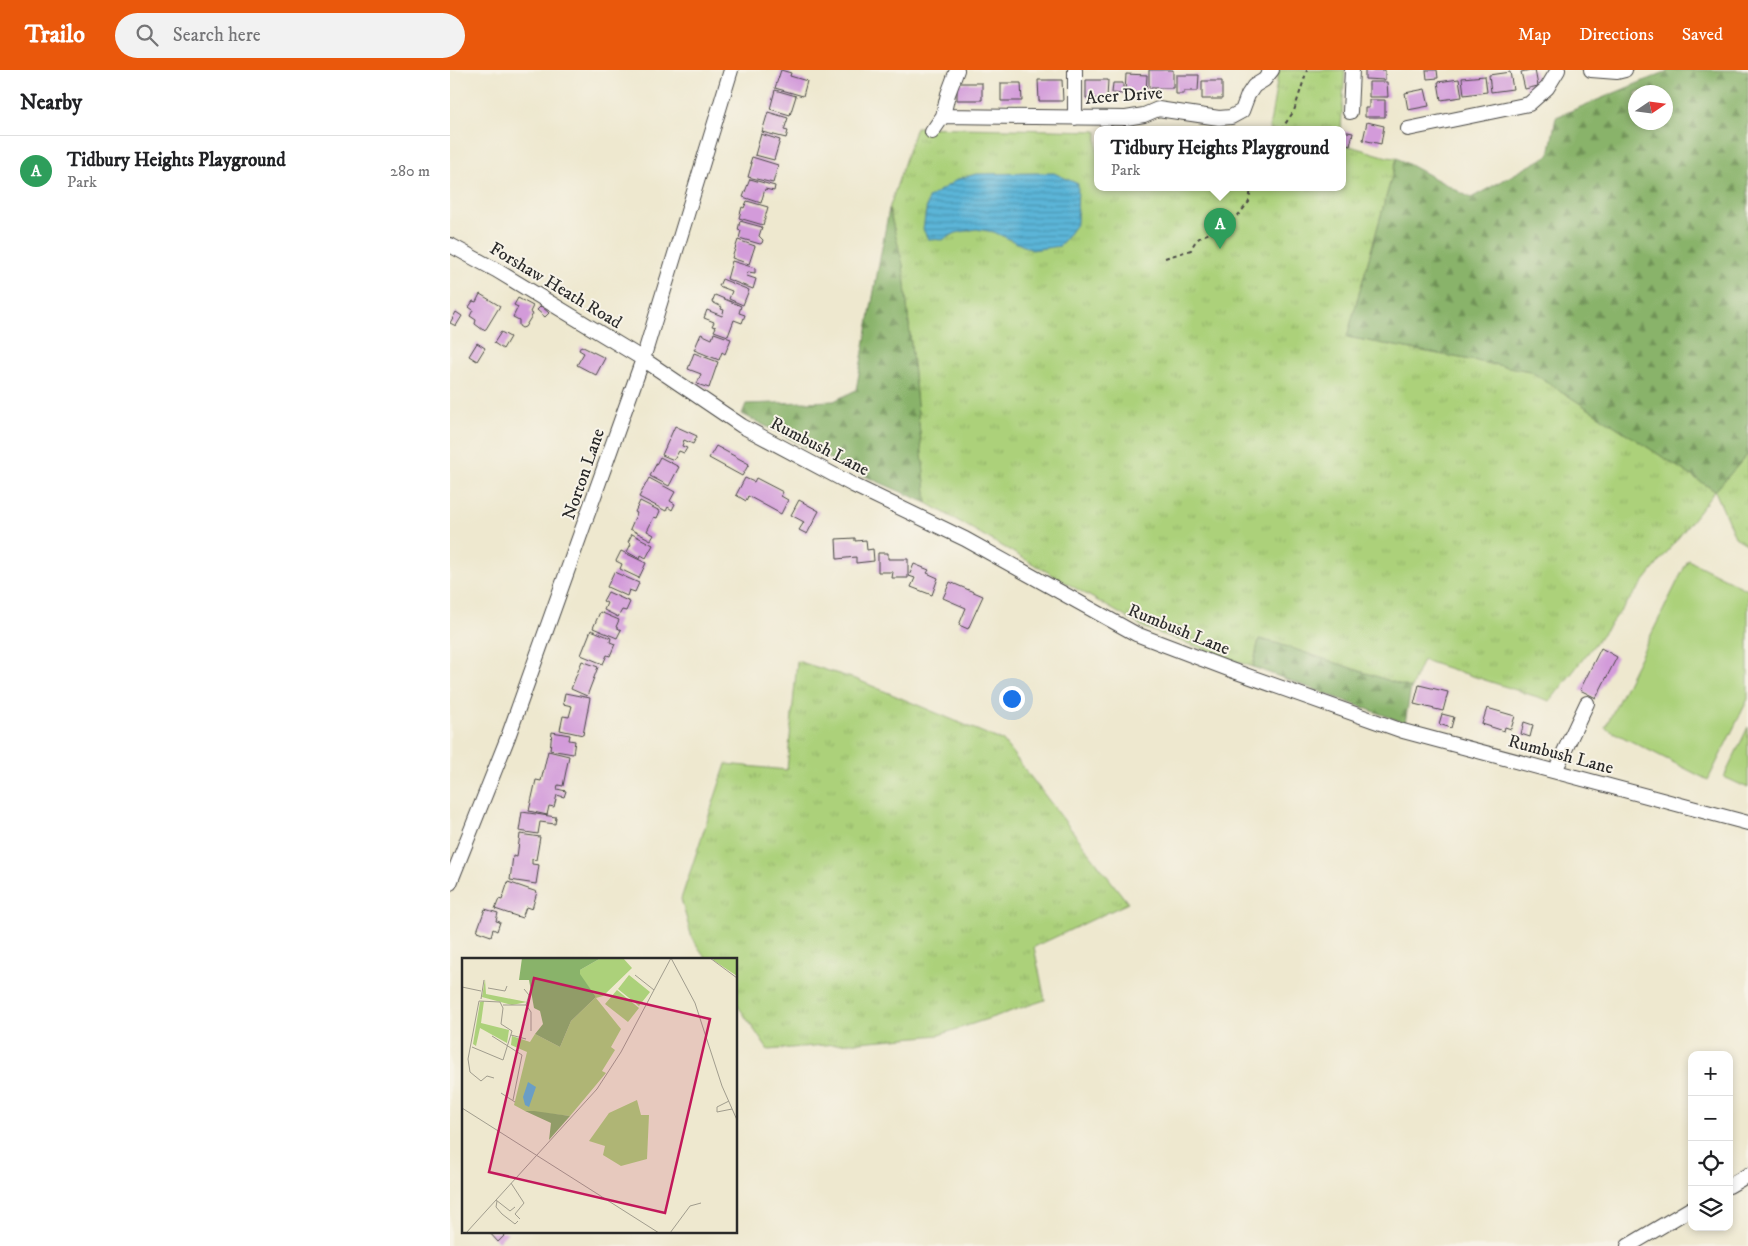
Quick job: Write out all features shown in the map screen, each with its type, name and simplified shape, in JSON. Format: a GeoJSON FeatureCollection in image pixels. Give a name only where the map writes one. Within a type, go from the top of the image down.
{"type":"FeatureCollection","features":[{"type":"Feature","properties":{"kind":"street","name":"Norton Lane"},"geometry":{"type":"LineString","coordinates":[[450,883],[508,737],[643,359],[731,70]]}},
{"type":"Feature","properties":{"kind":"street"},"geometry":{"type":"LineString","coordinates":[[932,132],[943,116],[948,94],[957,70]]}},
{"type":"Feature","properties":{"kind":"street","name":"Acer Drive"},"geometry":{"type":"LineString","coordinates":[[1075,70],[1075,118]]}},
{"type":"Feature","properties":{"kind":"street","name":"Acer Drive"},"geometry":{"type":"LineString","coordinates":[[943,116],[1126,118],[1144,115],[1158,109],[1219,118],[1231,117],[1242,111],[1248,95],[1254,86],[1264,80],[1272,70]]}},
{"type":"Feature","properties":{"kind":"street"},"geometry":{"type":"LineString","coordinates":[[1350,112],[1352,70]]}},
{"type":"Feature","properties":{"kind":"street"},"geometry":{"type":"LineString","coordinates":[[1408,129],[1528,104],[1546,88],[1558,70]]}},
{"type":"Feature","properties":{"kind":"street"},"geometry":{"type":"LineString","coordinates":[[1591,70],[1617,72],[1625,70]]}},
{"type":"Feature","properties":{"kind":"street","name":"Forshaw Heath Road"},"geometry":{"type":"LineString","coordinates":[[450,245],[504,275],[643,359]]}},
{"type":"Feature","properties":{"kind":"street","name":"Rumbush Lane"},"geometry":{"type":"LineString","coordinates":[[643,359],[742,426],[853,484],[965,539],[1136,634],[1403,731],[1748,822]]}},
{"type":"Feature","properties":{"kind":"street"},"geometry":{"type":"LineString","coordinates":[[1555,771],[1587,703]]}},
{"type":"Feature","properties":{"kind":"street"},"geometry":{"type":"LineString","coordinates":[[1733,1184],[1748,1175]]}},
{"type":"Feature","properties":{"kind":"street"},"geometry":{"type":"LineString","coordinates":[[1628,1246],[1688,1210]]}},
{"type":"Feature","properties":{"kind":"path"},"geometry":{"type":"LineString","coordinates":[[1284,126],[1294,111],[1307,70]]}},
{"type":"Feature","properties":{"kind":"path"},"geometry":{"type":"LineString","coordinates":[[1165,258],[1191,250],[1194,241],[1207,233],[1225,230],[1249,202],[1251,191]]}},
{"type":"Feature","properties":{"kind":"green space"},"geometry":{"type":"Polygon","coordinates":[[[1279,70],[1345,70],[1341,126],[1270,126],[1279,70]]]}},
{"type":"Feature","properties":{"kind":"green space"},"geometry":{"type":"Polygon","coordinates":[[[1670,70],[1748,70],[1748,454],[1715,491],[1530,371],[1347,337],[1397,158],[1471,198],[1549,155],[1556,117],[1628,87],[1628,130],[1673,130],[1673,85],[1634,85],[1670,70]]]}},
{"type":"Feature","properties":{"kind":"green space"},"geometry":{"type":"Polygon","coordinates":[[[916,127],[1094,131],[1094,191],[1346,191],[1346,145],[1387,157],[1397,158],[1347,337],[1530,371],[1715,491],[1550,701],[1423,660],[1411,688],[1259,639],[1253,667],[1145,628],[927,503],[903,265],[889,209],[916,127]]]}},
{"type":"Feature","properties":{"kind":"green space"},"geometry":{"type":"Polygon","coordinates":[[[889,209],[903,265],[927,503],[853,471],[742,414],[746,404],[834,401],[856,390],[889,209]]]}},
{"type":"Feature","properties":{"kind":"green space"},"geometry":{"type":"Polygon","coordinates":[[[1748,454],[1748,545],[1735,537],[1715,491],[1748,454]]]}},
{"type":"Feature","properties":{"kind":"green space"},"geometry":{"type":"Polygon","coordinates":[[[1688,560],[1748,590],[1748,699],[1708,780],[1605,728],[1688,560]]]}},
{"type":"Feature","properties":{"kind":"green space"},"geometry":{"type":"Polygon","coordinates":[[[1259,639],[1411,688],[1405,723],[1253,667],[1259,639]]]}},
{"type":"Feature","properties":{"kind":"green space"},"geometry":{"type":"Polygon","coordinates":[[[797,661],[858,680],[1003,741],[1128,903],[1034,947],[1045,1000],[939,1035],[768,1050],[738,1006],[738,958],[706,958],[692,938],[681,899],[726,764],[787,770],[797,661]]]}},
{"type":"Feature","properties":{"kind":"green space"},"geometry":{"type":"Polygon","coordinates":[[[1748,727],[1748,788],[1724,777],[1748,727]]]}},
{"type":"Feature","properties":{"kind":"water"},"geometry":{"type":"Polygon","coordinates":[[[1054,173],[1078,184],[1077,223],[1060,246],[1032,250],[994,232],[976,229],[956,233],[942,240],[928,239],[923,229],[928,198],[958,179],[976,174],[1054,173]]]}},
{"type":"Feature","properties":{"kind":"building"},"geometry":{"type":"Polygon","coordinates":[[[781,70],[791,73],[790,76],[807,81],[803,96],[775,88],[781,70]]]}},
{"type":"Feature","properties":{"kind":"building"},"geometry":{"type":"Polygon","coordinates":[[[1149,70],[1173,70],[1173,88],[1149,88],[1149,70]]]}},
{"type":"Feature","properties":{"kind":"building"},"geometry":{"type":"Polygon","coordinates":[[[1365,70],[1385,70],[1385,80],[1365,79],[1365,70]]]}},
{"type":"Feature","properties":{"kind":"building"},"geometry":{"type":"Polygon","coordinates":[[[1426,70],[1437,70],[1438,78],[1427,79],[1426,70]]]}},
{"type":"Feature","properties":{"kind":"building"},"geometry":{"type":"Polygon","coordinates":[[[1535,70],[1538,86],[1525,89],[1521,72],[1535,70]]]}},
{"type":"Feature","properties":{"kind":"building"},"geometry":{"type":"Polygon","coordinates":[[[1510,72],[1513,89],[1491,92],[1489,75],[1510,72]]]}},
{"type":"Feature","properties":{"kind":"building"},"geometry":{"type":"Polygon","coordinates":[[[1126,74],[1147,75],[1146,93],[1125,93],[1126,74]]]}},
{"type":"Feature","properties":{"kind":"building"},"geometry":{"type":"Polygon","coordinates":[[[1176,75],[1199,75],[1198,91],[1184,91],[1184,94],[1176,94],[1176,75]]]}},
{"type":"Feature","properties":{"kind":"building"},"geometry":{"type":"Polygon","coordinates":[[[1485,76],[1487,92],[1464,95],[1462,78],[1485,76]]]}},
{"type":"Feature","properties":{"kind":"building"},"geometry":{"type":"Polygon","coordinates":[[[1459,79],[1462,97],[1441,100],[1438,82],[1459,79]]]}},
{"type":"Feature","properties":{"kind":"building"},"geometry":{"type":"Polygon","coordinates":[[[1038,80],[1062,80],[1063,101],[1039,101],[1038,80]]]}},
{"type":"Feature","properties":{"kind":"building"},"geometry":{"type":"Polygon","coordinates":[[[1086,80],[1108,80],[1107,99],[1086,98],[1086,80]]]}},
{"type":"Feature","properties":{"kind":"building"},"geometry":{"type":"Polygon","coordinates":[[[1202,81],[1222,81],[1222,99],[1202,99],[1202,81]]]}},
{"type":"Feature","properties":{"kind":"building"},"geometry":{"type":"Polygon","coordinates":[[[1369,82],[1387,82],[1388,97],[1369,97],[1369,82]]]}},
{"type":"Feature","properties":{"kind":"building"},"geometry":{"type":"Polygon","coordinates":[[[957,83],[982,83],[982,100],[957,100],[957,83]]]}},
{"type":"Feature","properties":{"kind":"building"},"geometry":{"type":"Polygon","coordinates":[[[1001,83],[1021,83],[1022,101],[1001,101],[1001,83]]]}},
{"type":"Feature","properties":{"kind":"building"},"geometry":{"type":"Polygon","coordinates":[[[1113,83],[1123,83],[1123,94],[1112,93],[1113,83]]]}},
{"type":"Feature","properties":{"kind":"building"},"geometry":{"type":"Polygon","coordinates":[[[1425,89],[1429,106],[1408,110],[1405,93],[1425,89]]]}},
{"type":"Feature","properties":{"kind":"building"},"geometry":{"type":"Polygon","coordinates":[[[775,90],[796,96],[790,115],[770,109],[775,90]]]}},
{"type":"Feature","properties":{"kind":"building"},"geometry":{"type":"Polygon","coordinates":[[[1369,100],[1385,100],[1385,117],[1365,117],[1365,108],[1369,108],[1369,100]]]}},
{"type":"Feature","properties":{"kind":"building"},"geometry":{"type":"Polygon","coordinates":[[[768,112],[788,118],[784,130],[788,131],[786,138],[762,132],[768,112]]]}},
{"type":"Feature","properties":{"kind":"building"},"geometry":{"type":"Polygon","coordinates":[[[1367,122],[1384,126],[1381,144],[1363,140],[1367,122]]]}},
{"type":"Feature","properties":{"kind":"building"},"geometry":{"type":"Polygon","coordinates":[[[1346,132],[1353,133],[1350,146],[1346,145],[1346,132]]]}},
{"type":"Feature","properties":{"kind":"building"},"geometry":{"type":"Polygon","coordinates":[[[761,134],[780,140],[774,160],[755,155],[761,134]]]}},
{"type":"Feature","properties":{"kind":"building"},"geometry":{"type":"Polygon","coordinates":[[[752,157],[778,165],[773,183],[748,177],[752,157]]]}},
{"type":"Feature","properties":{"kind":"building"},"geometry":{"type":"Polygon","coordinates":[[[750,179],[775,186],[774,191],[765,189],[761,203],[743,197],[750,179]]]}},
{"type":"Feature","properties":{"kind":"building"},"geometry":{"type":"Polygon","coordinates":[[[747,201],[768,207],[763,225],[739,218],[742,207],[744,208],[747,201]]]}},
{"type":"Feature","properties":{"kind":"building"},"geometry":{"type":"Polygon","coordinates":[[[740,221],[762,227],[759,236],[763,240],[762,243],[739,238],[741,231],[738,230],[740,221]]]}},
{"type":"Feature","properties":{"kind":"building"},"geometry":{"type":"Polygon","coordinates":[[[738,240],[755,246],[749,264],[732,258],[738,240]]]}},
{"type":"Feature","properties":{"kind":"building"},"geometry":{"type":"Polygon","coordinates":[[[732,261],[755,268],[755,273],[748,272],[747,276],[756,279],[753,289],[727,279],[732,261]]]}},
{"type":"Feature","properties":{"kind":"building"},"geometry":{"type":"Polygon","coordinates":[[[722,279],[749,290],[743,305],[729,299],[732,291],[719,286],[722,279]]]}},
{"type":"Feature","properties":{"kind":"building"},"geometry":{"type":"Polygon","coordinates":[[[480,294],[500,306],[486,329],[483,330],[475,324],[476,320],[470,316],[473,310],[469,307],[473,301],[476,302],[480,294]]]}},
{"type":"Feature","properties":{"kind":"building"},"geometry":{"type":"Polygon","coordinates":[[[715,295],[741,306],[739,313],[745,315],[742,323],[734,320],[728,336],[714,331],[716,327],[712,326],[714,322],[704,318],[707,310],[722,316],[724,310],[721,309],[722,307],[712,302],[715,295]]]}},
{"type":"Feature","properties":{"kind":"building"},"geometry":{"type":"Polygon","coordinates":[[[518,298],[533,306],[530,312],[533,314],[525,327],[522,328],[519,326],[519,320],[513,317],[518,307],[514,305],[518,298]]]}},
{"type":"Feature","properties":{"kind":"building"},"geometry":{"type":"Polygon","coordinates":[[[541,306],[549,313],[545,317],[537,310],[541,306]]]}},
{"type":"Feature","properties":{"kind":"building"},"geometry":{"type":"Polygon","coordinates":[[[456,312],[462,316],[456,326],[450,323],[456,312]]]}},
{"type":"Feature","properties":{"kind":"building"},"geometry":{"type":"Polygon","coordinates":[[[501,332],[510,337],[503,349],[494,343],[501,332]]]}},
{"type":"Feature","properties":{"kind":"building"},"geometry":{"type":"Polygon","coordinates":[[[714,333],[731,339],[725,354],[722,352],[719,360],[694,350],[701,334],[712,339],[714,333]]]}},
{"type":"Feature","properties":{"kind":"building"},"geometry":{"type":"Polygon","coordinates":[[[477,343],[485,348],[477,361],[469,356],[477,343]]]}},
{"type":"Feature","properties":{"kind":"building"},"geometry":{"type":"Polygon","coordinates":[[[581,346],[605,358],[596,375],[577,365],[584,353],[579,350],[581,346]]]}},
{"type":"Feature","properties":{"kind":"building"},"geometry":{"type":"Polygon","coordinates":[[[694,353],[718,362],[709,388],[697,384],[701,374],[688,369],[694,353]]]}},
{"type":"Feature","properties":{"kind":"building"},"geometry":{"type":"Polygon","coordinates":[[[675,426],[697,436],[693,444],[684,440],[682,446],[687,448],[684,453],[679,451],[674,460],[662,455],[675,426]]]}},
{"type":"Feature","properties":{"kind":"building"},"geometry":{"type":"Polygon","coordinates":[[[716,446],[749,464],[742,476],[709,458],[716,446]]]}},
{"type":"Feature","properties":{"kind":"building"},"geometry":{"type":"Polygon","coordinates":[[[660,457],[679,467],[669,486],[650,476],[660,457]]]}},
{"type":"Feature","properties":{"kind":"building"},"geometry":{"type":"Polygon","coordinates":[[[649,478],[675,492],[670,501],[675,504],[672,510],[668,507],[666,511],[639,497],[649,478]]]}},
{"type":"Feature","properties":{"kind":"building"},"geometry":{"type":"Polygon","coordinates":[[[745,478],[754,482],[756,478],[783,492],[781,496],[788,500],[781,514],[748,496],[746,501],[736,495],[745,478]]]}},
{"type":"Feature","properties":{"kind":"building"},"geometry":{"type":"Polygon","coordinates":[[[799,500],[819,511],[807,534],[799,530],[804,522],[791,515],[799,500]]]}},
{"type":"Feature","properties":{"kind":"building"},"geometry":{"type":"Polygon","coordinates":[[[640,501],[660,511],[657,518],[654,517],[647,531],[654,535],[651,540],[630,529],[640,501]]]}},
{"type":"Feature","properties":{"kind":"building"},"geometry":{"type":"Polygon","coordinates":[[[632,534],[653,545],[646,558],[641,555],[640,559],[627,552],[631,544],[628,542],[632,534]]]}},
{"type":"Feature","properties":{"kind":"building"},"geometry":{"type":"Polygon","coordinates":[[[855,538],[855,541],[866,540],[867,550],[873,549],[874,561],[856,563],[856,557],[837,559],[836,539],[855,538]]]}},
{"type":"Feature","properties":{"kind":"building"},"geometry":{"type":"Polygon","coordinates":[[[621,551],[646,563],[639,578],[620,569],[622,564],[616,561],[621,551]]]}},
{"type":"Feature","properties":{"kind":"building"},"geometry":{"type":"Polygon","coordinates":[[[878,553],[888,553],[888,559],[908,559],[908,578],[892,578],[893,572],[878,572],[878,553]]]}},
{"type":"Feature","properties":{"kind":"building"},"geometry":{"type":"Polygon","coordinates":[[[914,564],[929,570],[927,573],[938,578],[932,595],[911,587],[915,578],[909,576],[914,564]]]}},
{"type":"Feature","properties":{"kind":"building"},"geometry":{"type":"Polygon","coordinates":[[[614,572],[639,583],[635,592],[629,590],[627,596],[607,587],[614,572]]]}},
{"type":"Feature","properties":{"kind":"building"},"geometry":{"type":"Polygon","coordinates":[[[950,582],[983,596],[968,629],[959,625],[966,608],[943,598],[950,582]]]}},
{"type":"Feature","properties":{"kind":"building"},"geometry":{"type":"Polygon","coordinates":[[[608,592],[630,602],[626,611],[622,610],[618,617],[604,610],[607,603],[603,601],[608,592]]]}},
{"type":"Feature","properties":{"kind":"building"},"geometry":{"type":"Polygon","coordinates":[[[600,612],[619,620],[616,627],[621,630],[617,638],[593,628],[600,612]]]}},
{"type":"Feature","properties":{"kind":"building"},"geometry":{"type":"Polygon","coordinates":[[[591,630],[611,638],[610,642],[615,644],[610,656],[607,655],[603,664],[581,655],[591,630]]]}},
{"type":"Feature","properties":{"kind":"building"},"geometry":{"type":"Polygon","coordinates":[[[1601,648],[1617,657],[1596,698],[1580,690],[1601,648]]]}},
{"type":"Feature","properties":{"kind":"building"},"geometry":{"type":"Polygon","coordinates":[[[582,661],[598,667],[587,696],[571,689],[582,661]]]}},
{"type":"Feature","properties":{"kind":"building"},"geometry":{"type":"Polygon","coordinates":[[[1419,685],[1448,692],[1443,711],[1414,704],[1419,685]]]}},
{"type":"Feature","properties":{"kind":"building"},"geometry":{"type":"Polygon","coordinates":[[[565,693],[590,698],[583,735],[560,730],[563,716],[569,717],[572,706],[563,704],[565,693]]]}},
{"type":"Feature","properties":{"kind":"building"},"geometry":{"type":"Polygon","coordinates":[[[1487,708],[1515,716],[1511,729],[1505,727],[1504,731],[1482,724],[1487,708]]]}},
{"type":"Feature","properties":{"kind":"building"},"geometry":{"type":"Polygon","coordinates":[[[1442,714],[1454,717],[1451,728],[1439,724],[1442,714]]]}},
{"type":"Feature","properties":{"kind":"building"},"geometry":{"type":"Polygon","coordinates":[[[1524,722],[1533,725],[1530,737],[1521,734],[1524,722]]]}},
{"type":"Feature","properties":{"kind":"building"},"geometry":{"type":"Polygon","coordinates":[[[552,732],[570,735],[569,740],[575,741],[573,754],[550,750],[552,732]]]}},
{"type":"Feature","properties":{"kind":"building"},"geometry":{"type":"Polygon","coordinates":[[[548,751],[569,756],[563,786],[558,785],[557,789],[566,791],[564,797],[557,795],[554,807],[549,806],[547,815],[529,811],[536,780],[541,781],[548,751]]]}},
{"type":"Feature","properties":{"kind":"building"},"geometry":{"type":"Polygon","coordinates":[[[522,812],[556,817],[555,824],[540,822],[538,834],[519,831],[522,812]]]}},
{"type":"Feature","properties":{"kind":"building"},"geometry":{"type":"Polygon","coordinates":[[[520,834],[540,837],[536,860],[532,859],[532,864],[539,865],[536,884],[510,880],[513,856],[517,857],[520,834]]]}},
{"type":"Feature","properties":{"kind":"building"},"geometry":{"type":"Polygon","coordinates":[[[508,882],[537,892],[532,909],[526,907],[522,918],[495,909],[499,899],[502,900],[508,882]]]}},
{"type":"Feature","properties":{"kind":"building"},"geometry":{"type":"Polygon","coordinates":[[[485,909],[498,913],[496,921],[500,922],[497,931],[493,929],[491,936],[477,931],[485,909]]]}},
{"type":"Feature","properties":{"kind":"building"},"geometry":{"type":"Polygon","coordinates":[[[491,1234],[506,1234],[498,1242],[491,1234]]]}},
{"type":"Feature","properties":{"kind":"place","name":"Tidbury Heights Playground"},"geometry":{"type":"Point","coordinates":[1220,249]}}]}
